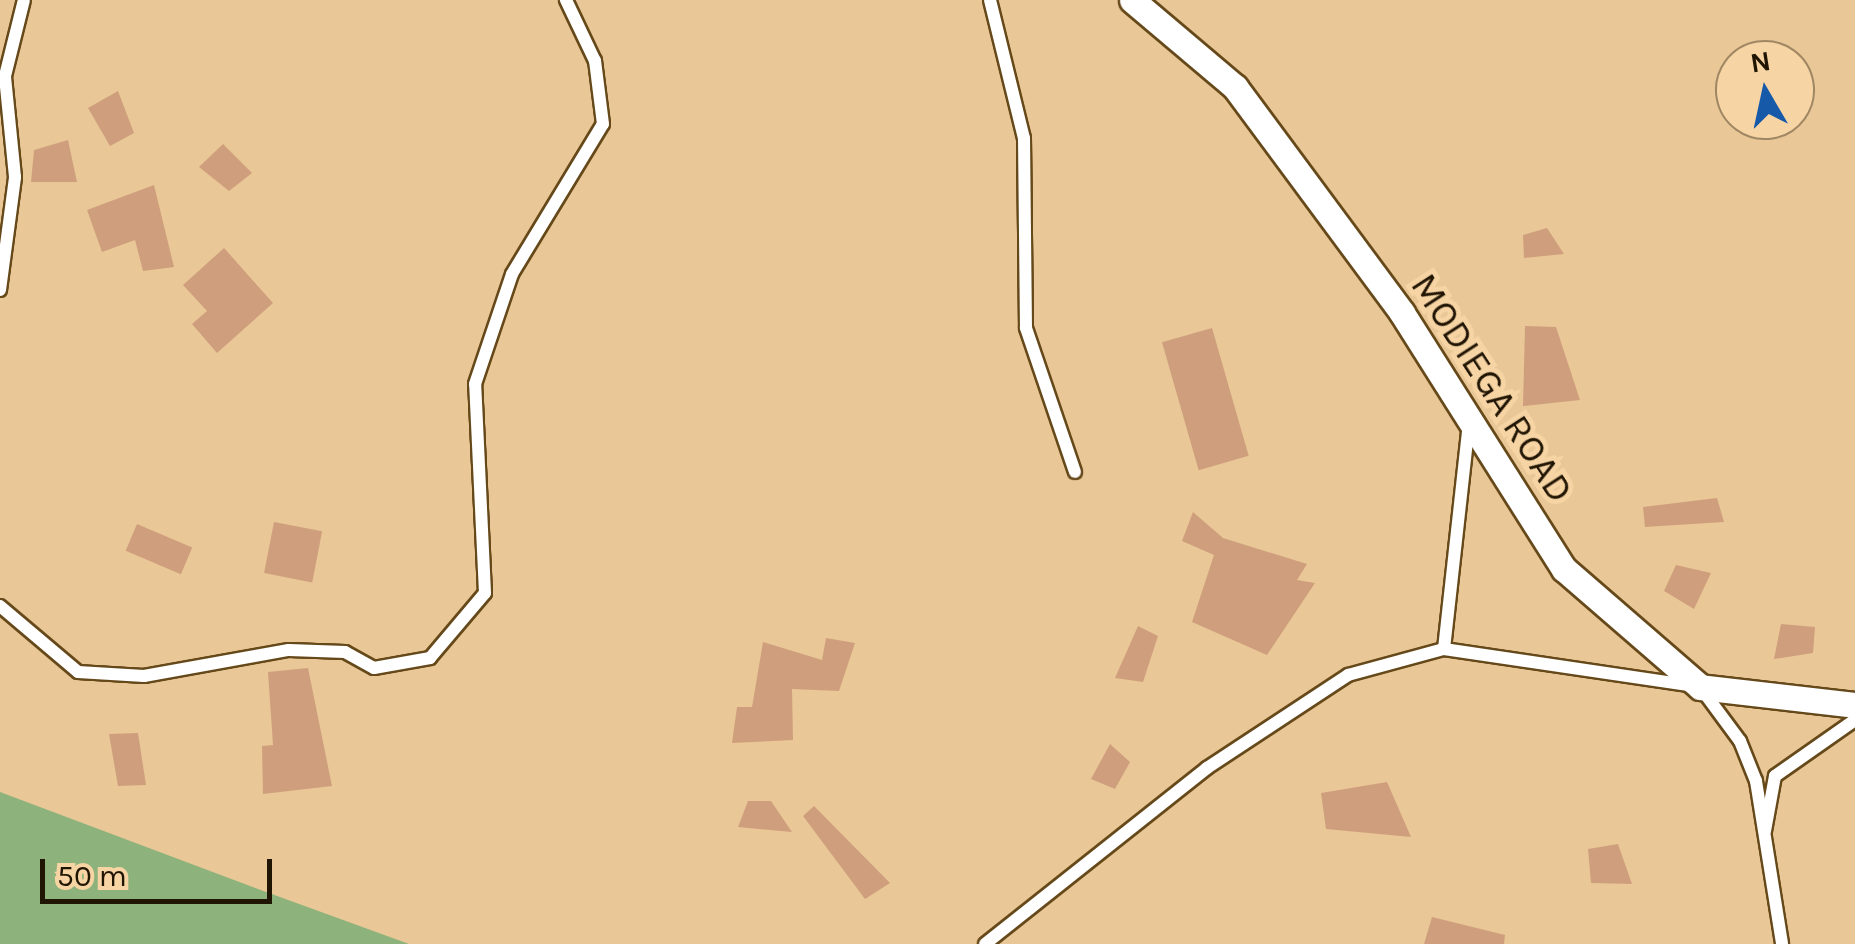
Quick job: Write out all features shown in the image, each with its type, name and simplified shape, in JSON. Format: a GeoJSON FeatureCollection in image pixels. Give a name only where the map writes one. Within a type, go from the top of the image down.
{"type":"FeatureCollection","features":[{"type":"Feature","properties":{"kind":"street","name":"MODIEGA ROAD"},"geometry":{"type":"LineString","coordinates":[[1132,0],[1236,86],[1402,313],[1564,570],[1700,687]]}},
{"type":"Feature","properties":{"kind":"street"},"geometry":{"type":"LineString","coordinates":[[1700,687],[1855,704]]}},
{"type":"Feature","properties":{"kind":"lane"},"geometry":{"type":"LineString","coordinates":[[0,288],[15,177],[4,76],[24,0]]}},
{"type":"Feature","properties":{"kind":"lane"},"geometry":{"type":"LineString","coordinates":[[0,606],[78,672],[144,676],[290,650],[345,652],[374,668],[430,658],[485,593],[476,384],[512,274],[602,124],[596,61],[566,0]]}},
{"type":"Feature","properties":{"kind":"lane"},"geometry":{"type":"LineString","coordinates":[[990,0],[1024,138],[1026,328],[1075,472]]}},
{"type":"Feature","properties":{"kind":"lane"},"geometry":{"type":"LineString","coordinates":[[1444,648],[1469,421]]}},
{"type":"Feature","properties":{"kind":"lane"},"geometry":{"type":"LineString","coordinates":[[985,944],[1207,768],[1348,675],[1444,648],[1700,687],[1745,754],[1782,944]]}},
{"type":"Feature","properties":{"kind":"lane"},"geometry":{"type":"LineString","coordinates":[[1762,848],[1775,776],[1855,720]]}},
{"type":"Feature","properties":{"kind":"green space"},"geometry":{"type":"Polygon","coordinates":[[[0,792],[258,889],[409,944],[0,944],[0,792]]]}},
{"type":"Feature","properties":{"kind":"building"},"geometry":{"type":"Polygon","coordinates":[[[118,91],[134,133],[110,146],[88,108],[118,91]]]}},
{"type":"Feature","properties":{"kind":"building"},"geometry":{"type":"Polygon","coordinates":[[[68,140],[77,182],[31,182],[34,150],[68,140]]]}},
{"type":"Feature","properties":{"kind":"building"},"geometry":{"type":"Polygon","coordinates":[[[223,144],[252,173],[229,191],[199,167],[223,144]]]}},
{"type":"Feature","properties":{"kind":"building"},"geometry":{"type":"Polygon","coordinates":[[[154,185],[174,267],[143,271],[135,240],[102,252],[87,210],[154,185]]]}},
{"type":"Feature","properties":{"kind":"building"},"geometry":{"type":"Polygon","coordinates":[[[1547,228],[1564,254],[1524,258],[1523,235],[1547,228]]]}},
{"type":"Feature","properties":{"kind":"building"},"geometry":{"type":"Polygon","coordinates":[[[224,248],[273,303],[217,353],[192,324],[207,311],[183,285],[224,248]]]}},
{"type":"Feature","properties":{"kind":"building"},"geometry":{"type":"Polygon","coordinates":[[[1525,326],[1556,327],[1580,400],[1523,406],[1525,326]]]}},
{"type":"Feature","properties":{"kind":"building"},"geometry":{"type":"Polygon","coordinates":[[[1212,328],[1249,456],[1199,470],[1162,342],[1212,328]]]}},
{"type":"Feature","properties":{"kind":"building"},"geometry":{"type":"Polygon","coordinates":[[[1717,498],[1724,522],[1645,527],[1643,507],[1717,498]]]}},
{"type":"Feature","properties":{"kind":"building"},"geometry":{"type":"Polygon","coordinates":[[[1193,512],[1223,538],[1307,564],[1297,580],[1315,583],[1267,655],[1192,622],[1214,555],[1182,541],[1193,512]]]}},
{"type":"Feature","properties":{"kind":"building"},"geometry":{"type":"Polygon","coordinates":[[[274,522],[322,531],[312,582],[264,573],[274,522]]]}},
{"type":"Feature","properties":{"kind":"building"},"geometry":{"type":"Polygon","coordinates":[[[137,524],[192,547],[181,574],[126,551],[137,524]]]}},
{"type":"Feature","properties":{"kind":"building"},"geometry":{"type":"Polygon","coordinates":[[[1676,565],[1711,573],[1694,609],[1664,591],[1676,565]]]}},
{"type":"Feature","properties":{"kind":"building"},"geometry":{"type":"Polygon","coordinates":[[[1781,624],[1815,627],[1813,653],[1774,659],[1781,624]]]}},
{"type":"Feature","properties":{"kind":"building"},"geometry":{"type":"Polygon","coordinates":[[[1138,626],[1158,636],[1143,682],[1115,678],[1138,626]]]}},
{"type":"Feature","properties":{"kind":"building"},"geometry":{"type":"Polygon","coordinates":[[[826,638],[855,643],[839,691],[792,689],[793,740],[732,743],[737,707],[752,707],[763,642],[822,660],[826,638]]]}},
{"type":"Feature","properties":{"kind":"building"},"geometry":{"type":"Polygon","coordinates":[[[308,668],[332,786],[263,794],[262,746],[273,745],[268,672],[308,668]]]}},
{"type":"Feature","properties":{"kind":"building"},"geometry":{"type":"Polygon","coordinates":[[[138,733],[146,785],[118,786],[109,734],[138,733]]]}},
{"type":"Feature","properties":{"kind":"building"},"geometry":{"type":"Polygon","coordinates":[[[1110,744],[1130,762],[1115,789],[1091,779],[1110,744]]]}},
{"type":"Feature","properties":{"kind":"building"},"geometry":{"type":"Polygon","coordinates":[[[1387,782],[1411,837],[1326,829],[1321,793],[1387,782]]]}},
{"type":"Feature","properties":{"kind":"building"},"geometry":{"type":"Polygon","coordinates":[[[748,801],[771,801],[792,832],[738,827],[748,801]]]}},
{"type":"Feature","properties":{"kind":"building"},"geometry":{"type":"Polygon","coordinates":[[[814,806],[890,883],[865,899],[803,816],[814,806]]]}},
{"type":"Feature","properties":{"kind":"building"},"geometry":{"type":"Polygon","coordinates":[[[1618,844],[1632,884],[1591,883],[1588,849],[1618,844]]]}},
{"type":"Feature","properties":{"kind":"building"},"geometry":{"type":"Polygon","coordinates":[[[1432,917],[1505,935],[1504,944],[1424,944],[1432,917]]]}}]}
